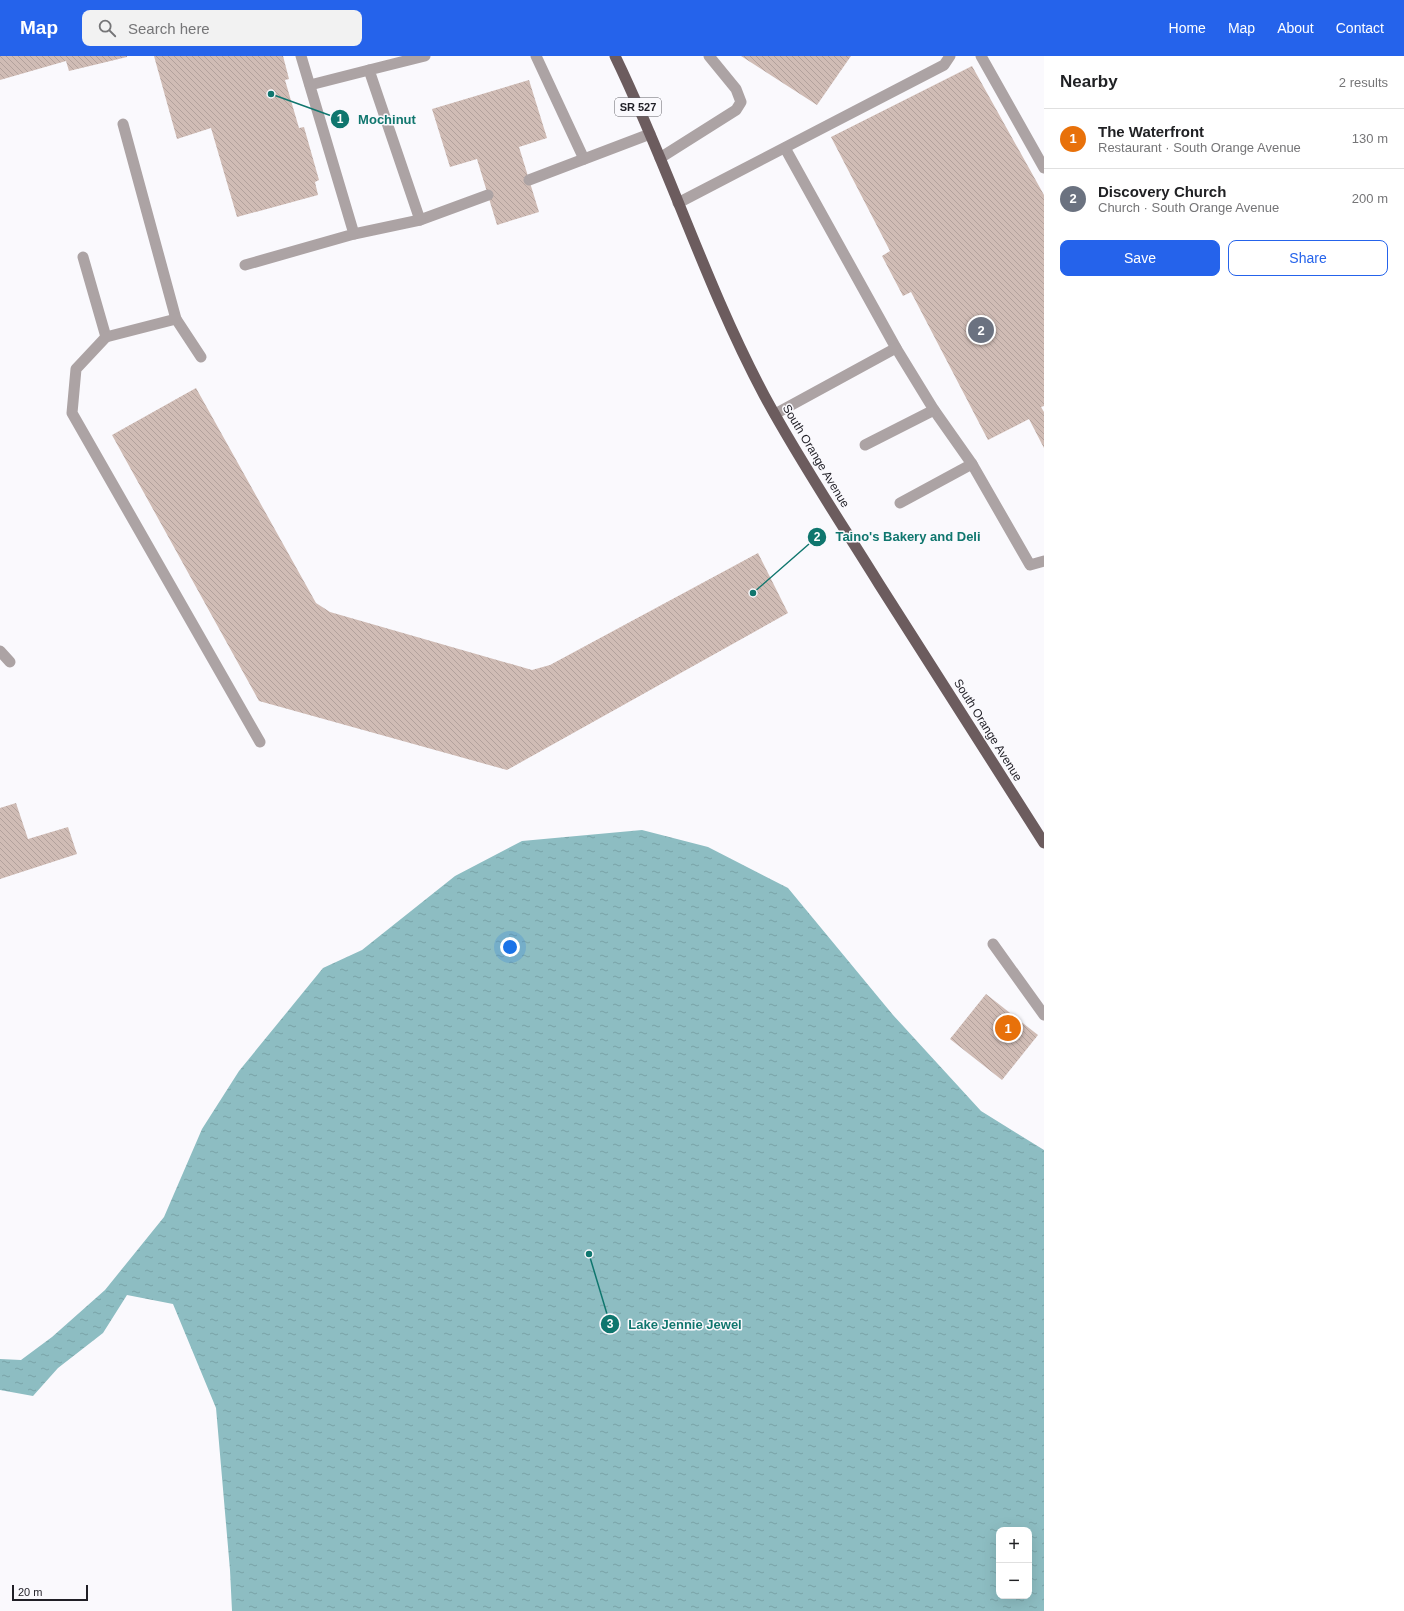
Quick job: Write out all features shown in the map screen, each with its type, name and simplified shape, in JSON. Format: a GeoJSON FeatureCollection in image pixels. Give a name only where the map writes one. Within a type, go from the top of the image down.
{"type":"FeatureCollection","features":[{"type":"Feature","properties":{"kind":"main road","name":"South Orange Avenue"},"geometry":{"type":"LineString","coordinates":[[615,56],[650,134],[709,280],[735,337],[775,414],[840,522],[1044,842]]}},
{"type":"Feature","properties":{"kind":"lane"},"geometry":{"type":"LineString","coordinates":[[301,56],[354,234]]}},
{"type":"Feature","properties":{"kind":"lane"},"geometry":{"type":"LineString","coordinates":[[310,85],[425,56]]}},
{"type":"Feature","properties":{"kind":"lane"},"geometry":{"type":"LineString","coordinates":[[536,56],[584,159]]}},
{"type":"Feature","properties":{"kind":"lane"},"geometry":{"type":"LineString","coordinates":[[660,158],[736,110],[741,102],[736,89],[710,56]]}},
{"type":"Feature","properties":{"kind":"lane"},"geometry":{"type":"LineString","coordinates":[[678,204],[944,65],[950,56]]}},
{"type":"Feature","properties":{"kind":"lane"},"geometry":{"type":"LineString","coordinates":[[981,56],[1044,168]]}},
{"type":"Feature","properties":{"kind":"lane"},"geometry":{"type":"LineString","coordinates":[[369,70],[420,220]]}},
{"type":"Feature","properties":{"kind":"lane"},"geometry":{"type":"LineString","coordinates":[[123,124],[176,319],[201,357]]}},
{"type":"Feature","properties":{"kind":"lane"},"geometry":{"type":"LineString","coordinates":[[529,180],[650,134]]}},
{"type":"Feature","properties":{"kind":"lane"},"geometry":{"type":"LineString","coordinates":[[785,148],[896,348],[934,410],[972,464],[1030,565],[1044,561]]}},
{"type":"Feature","properties":{"kind":"lane"},"geometry":{"type":"LineString","coordinates":[[245,265],[354,234],[420,220],[488,195]]}},
{"type":"Feature","properties":{"kind":"lane"},"geometry":{"type":"LineString","coordinates":[[83,257],[106,337]]}},
{"type":"Feature","properties":{"kind":"lane"},"geometry":{"type":"LineString","coordinates":[[176,319],[106,337],[76,369],[72,413],[260,742]]}},
{"type":"Feature","properties":{"kind":"lane"},"geometry":{"type":"LineString","coordinates":[[775,414],[896,348]]}},
{"type":"Feature","properties":{"kind":"lane"},"geometry":{"type":"LineString","coordinates":[[865,445],[934,410]]}},
{"type":"Feature","properties":{"kind":"lane"},"geometry":{"type":"LineString","coordinates":[[900,503],[972,464]]}},
{"type":"Feature","properties":{"kind":"lane"},"geometry":{"type":"LineString","coordinates":[[0,651],[10,662]]}},
{"type":"Feature","properties":{"kind":"lane"},"geometry":{"type":"LineString","coordinates":[[993,944],[1044,1015]]}},
{"type":"Feature","properties":{"kind":"water"},"geometry":{"type":"Polygon","coordinates":[[[642,830],[708,847],[788,888],[893,1015],[981,1111],[1044,1150],[1044,1611],[232,1611],[230,1570],[216,1408],[173,1304],[127,1295],[103,1333],[58,1368],[33,1396],[0,1390],[0,1359],[21,1360],[52,1337],[105,1290],[164,1217],[202,1129],[239,1071],[323,968],[362,950],[455,876],[522,841],[642,830]]]}},
{"type":"Feature","properties":{"kind":"building"},"geometry":{"type":"Polygon","coordinates":[[[0,56],[127,57],[69,71],[66,61],[0,80],[0,56]]]}},
{"type":"Feature","properties":{"kind":"building"},"geometry":{"type":"Polygon","coordinates":[[[154,56],[283,56],[289,79],[285,80],[299,128],[304,127],[319,180],[315,182],[318,195],[237,217],[211,128],[177,139],[154,56]]]}},
{"type":"Feature","properties":{"kind":"building"},"geometry":{"type":"Polygon","coordinates":[[[741,56],[851,56],[817,105],[741,56]]]}},
{"type":"Feature","properties":{"kind":"building"},"geometry":{"type":"Polygon","coordinates":[[[972,66],[1044,195],[1044,406],[1041,407],[1044,412],[1044,448],[1029,419],[988,440],[911,292],[903,296],[882,256],[890,251],[831,137],[972,66]]]}},
{"type":"Feature","properties":{"kind":"building"},"geometry":{"type":"Polygon","coordinates":[[[529,80],[547,138],[519,147],[539,212],[497,225],[477,159],[450,167],[432,109],[529,80]]]}},
{"type":"Feature","properties":{"kind":"building"},"geometry":{"type":"Polygon","coordinates":[[[196,388],[316,603],[330,612],[532,670],[550,665],[758,553],[788,613],[507,770],[259,701],[112,435],[196,388]]]}},
{"type":"Feature","properties":{"kind":"building"},"geometry":{"type":"Polygon","coordinates":[[[16,803],[28,839],[68,827],[77,854],[0,879],[0,808],[16,803]]]}},
{"type":"Feature","properties":{"kind":"building"},"geometry":{"type":"Polygon","coordinates":[[[986,994],[1038,1035],[1002,1080],[950,1039],[986,994]]]}},
{"type":"Feature","properties":{"kind":"place","name":"Mochinut"},"geometry":{"type":"Point","coordinates":[271,94]}},
{"type":"Feature","properties":{"kind":"place","name":"Discovery Church"},"geometry":{"type":"Point","coordinates":[981,330]}},
{"type":"Feature","properties":{"kind":"place","name":"Taino's Bakery and Deli"},"geometry":{"type":"Point","coordinates":[753,593]}},
{"type":"Feature","properties":{"kind":"place","name":"The Waterfront"},"geometry":{"type":"Point","coordinates":[1008,1028]}},
{"type":"Feature","properties":{"kind":"place","name":"Lake Jennie Jewel"},"geometry":{"type":"Point","coordinates":[589,1254]}}]}
